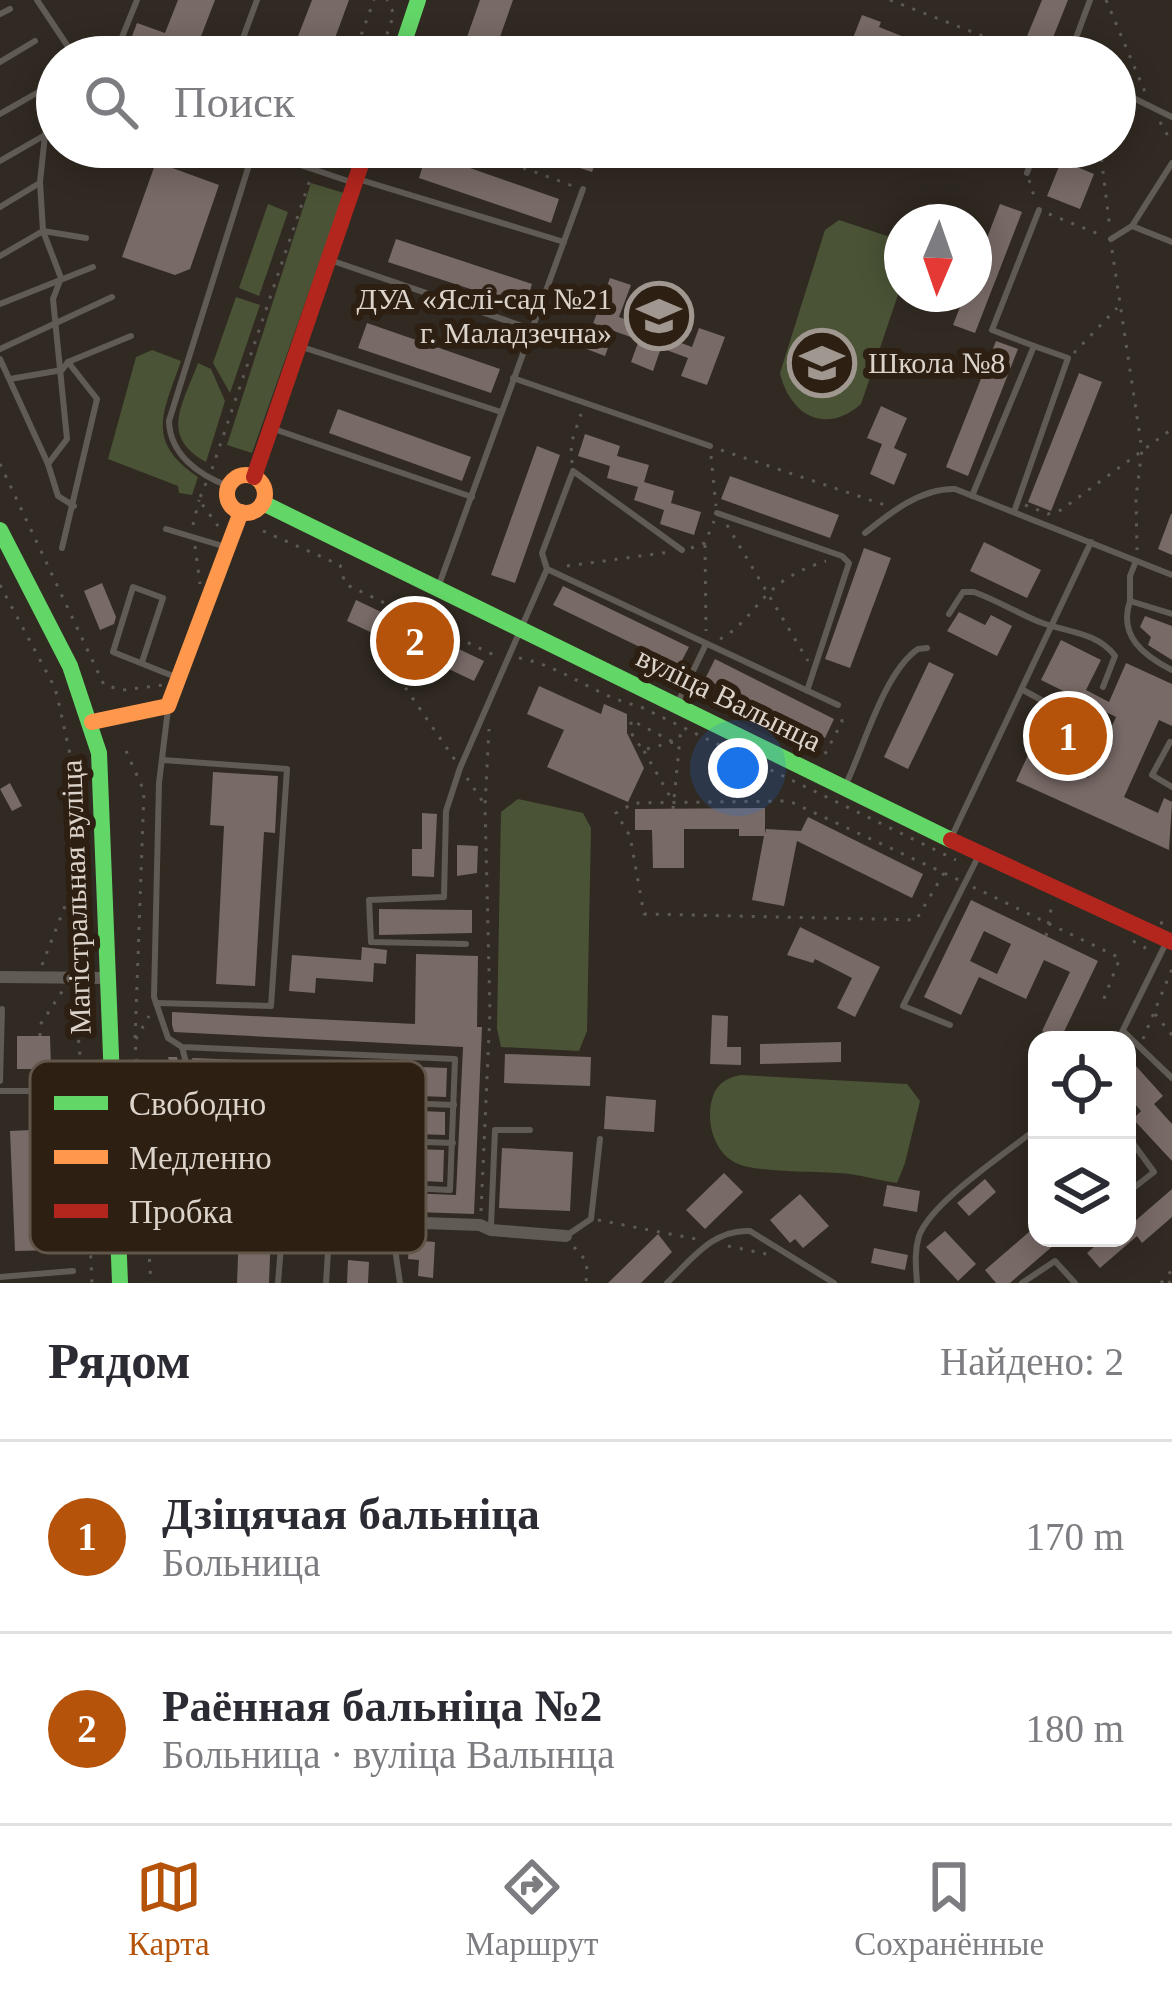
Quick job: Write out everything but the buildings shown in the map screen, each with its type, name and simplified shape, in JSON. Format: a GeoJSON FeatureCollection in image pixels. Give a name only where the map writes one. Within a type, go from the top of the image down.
{"type":"FeatureCollection","features":[{"type":"Feature","properties":{"kind":"street"},"geometry":{"type":"LineString","coordinates":[[395,36],[418,0]]}},
{"type":"Feature","properties":{"kind":"street"},"geometry":{"type":"LineString","coordinates":[[254,477],[361,168]]}},
{"type":"Feature","properties":{"kind":"street"},"geometry":{"type":"LineString","coordinates":[[243,475],[254,477],[264,488],[263,503],[250,513],[241,512],[229,503],[228,486],[243,475]]}},
{"type":"Feature","properties":{"kind":"street","name":"вуліца Валынца"},"geometry":{"type":"LineString","coordinates":[[263,503],[845,786],[950,839],[976,861],[1165,936]]}},
{"type":"Feature","properties":{"kind":"street"},"geometry":{"type":"LineString","coordinates":[[92,722],[168,706],[226,540],[241,512]]}},
{"type":"Feature","properties":{"kind":"street","name":"Магістральная вуліца"},"geometry":{"type":"LineString","coordinates":[[0,530],[50,626],[92,722],[101,769],[110,1061]]}},
{"type":"Feature","properties":{"kind":"street"},"geometry":{"type":"LineString","coordinates":[[0,977],[108,978]]}},
{"type":"Feature","properties":{"kind":"street"},"geometry":{"type":"LineString","coordinates":[[426,1223],[566,1236]]}},
{"type":"Feature","properties":{"kind":"street","name":"Магістральная вуліца"},"geometry":{"type":"LineString","coordinates":[[118,1253],[120,1283]]}},
{"type":"Feature","properties":{"kind":"lane"},"geometry":{"type":"LineString","coordinates":[[37,0],[61,36]]}},
{"type":"Feature","properties":{"kind":"lane"},"geometry":{"type":"LineString","coordinates":[[123,36],[137,0]]}},
{"type":"Feature","properties":{"kind":"lane"},"geometry":{"type":"LineString","coordinates":[[244,36],[257,0]]}},
{"type":"Feature","properties":{"kind":"lane"},"geometry":{"type":"LineString","coordinates":[[1077,36],[1090,0]]}},
{"type":"Feature","properties":{"kind":"lane"},"geometry":{"type":"LineString","coordinates":[[0,14],[10,8]]}},
{"type":"Feature","properties":{"kind":"lane"},"geometry":{"type":"LineString","coordinates":[[0,62],[35,41]]}},
{"type":"Feature","properties":{"kind":"lane"},"geometry":{"type":"LineString","coordinates":[[0,114],[36,93]]}},
{"type":"Feature","properties":{"kind":"lane"},"geometry":{"type":"LineString","coordinates":[[1136,98],[1172,117]]}},
{"type":"Feature","properties":{"kind":"lane"},"geometry":{"type":"LineString","coordinates":[[0,161],[36,140]]}},
{"type":"Feature","properties":{"kind":"lane"},"geometry":{"type":"LineString","coordinates":[[1111,239],[1132,226],[1172,163]]}},
{"type":"Feature","properties":{"kind":"lane"},"geometry":{"type":"LineString","coordinates":[[41,168],[43,231],[61,278],[52,299],[67,439],[48,464]]}},
{"type":"Feature","properties":{"kind":"lane"},"geometry":{"type":"LineString","coordinates":[[228,486],[208,478],[176,452],[170,421],[244,168]]}},
{"type":"Feature","properties":{"kind":"lane"},"geometry":{"type":"LineString","coordinates":[[308,168],[564,242]]}},
{"type":"Feature","properties":{"kind":"lane"},"geometry":{"type":"LineString","coordinates":[[1027,172],[1028,168]]}},
{"type":"Feature","properties":{"kind":"lane"},"geometry":{"type":"LineString","coordinates":[[0,207],[40,182]]}},
{"type":"Feature","properties":{"kind":"lane"},"geometry":{"type":"LineString","coordinates":[[439,586],[583,189]]}},
{"type":"Feature","properties":{"kind":"lane"},"geometry":{"type":"LineString","coordinates":[[1014,512],[1068,358],[992,329],[1039,210]]}},
{"type":"Feature","properties":{"kind":"lane"},"geometry":{"type":"LineString","coordinates":[[1132,226],[1172,242]]}},
{"type":"Feature","properties":{"kind":"lane"},"geometry":{"type":"LineString","coordinates":[[0,256],[43,231],[86,238]]}},
{"type":"Feature","properties":{"kind":"lane"},"geometry":{"type":"LineString","coordinates":[[328,260],[531,329]]}},
{"type":"Feature","properties":{"kind":"lane"},"geometry":{"type":"LineString","coordinates":[[0,304],[92,267]]}},
{"type":"Feature","properties":{"kind":"lane"},"geometry":{"type":"LineString","coordinates":[[0,349],[112,297]]}},
{"type":"Feature","properties":{"kind":"lane"},"geometry":{"type":"LineString","coordinates":[[10,379],[62,370],[68,362],[130,335]]}},
{"type":"Feature","properties":{"kind":"lane"},"geometry":{"type":"LineString","coordinates":[[299,346],[501,412]]}},
{"type":"Feature","properties":{"kind":"lane"},"geometry":{"type":"LineString","coordinates":[[972,496],[1034,346]]}},
{"type":"Feature","properties":{"kind":"lane"},"geometry":{"type":"LineString","coordinates":[[0,359],[58,496],[74,506]]}},
{"type":"Feature","properties":{"kind":"lane"},"geometry":{"type":"LineString","coordinates":[[62,548],[97,399],[68,362]]}},
{"type":"Feature","properties":{"kind":"lane"},"geometry":{"type":"LineString","coordinates":[[513,378],[710,446]]}},
{"type":"Feature","properties":{"kind":"lane"},"geometry":{"type":"LineString","coordinates":[[271,428],[472,497]]}},
{"type":"Feature","properties":{"kind":"lane"},"geometry":{"type":"LineString","coordinates":[[466,944],[370,942],[369,900],[444,897],[446,811],[460,768],[547,569],[542,553],[572,471],[682,550]]}},
{"type":"Feature","properties":{"kind":"lane"},"geometry":{"type":"LineString","coordinates":[[865,533],[896,508],[947,488],[1172,575]]}},
{"type":"Feature","properties":{"kind":"lane"},"geometry":{"type":"LineString","coordinates":[[718,513],[842,556],[849,566],[807,691]]}},
{"type":"Feature","properties":{"kind":"lane"},"geometry":{"type":"LineString","coordinates":[[166,529],[226,540]]}},
{"type":"Feature","properties":{"kind":"lane"},"geometry":{"type":"LineString","coordinates":[[950,839],[1091,542]]}},
{"type":"Feature","properties":{"kind":"lane"},"geometry":{"type":"LineString","coordinates":[[1136,561],[1126,621],[1142,656],[1172,670]]}},
{"type":"Feature","properties":{"kind":"lane"},"geometry":{"type":"LineString","coordinates":[[547,569],[838,705]]}},
{"type":"Feature","properties":{"kind":"lane"},"geometry":{"type":"LineString","coordinates":[[142,662],[164,598],[133,587],[113,652],[178,677]]}},
{"type":"Feature","properties":{"kind":"lane"},"geometry":{"type":"LineString","coordinates":[[949,614],[968,591],[1052,626],[1074,630],[1112,650],[1113,665],[1103,687]]}},
{"type":"Feature","properties":{"kind":"lane"},"geometry":{"type":"LineString","coordinates":[[1130,601],[1172,614]]}},
{"type":"Feature","properties":{"kind":"lane"},"geometry":{"type":"LineString","coordinates":[[676,704],[706,644]]}},
{"type":"Feature","properties":{"kind":"lane"},"geometry":{"type":"LineString","coordinates":[[845,786],[903,664],[918,649],[928,648]]}},
{"type":"Feature","properties":{"kind":"lane"},"geometry":{"type":"LineString","coordinates":[[1023,691],[1074,718],[1077,736],[1071,749]]}},
{"type":"Feature","properties":{"kind":"lane"},"geometry":{"type":"LineString","coordinates":[[168,706],[153,940],[156,1003],[168,1038],[182,1047],[455,1059],[451,1190],[426,1189]]}},
{"type":"Feature","properties":{"kind":"lane"},"geometry":{"type":"LineString","coordinates":[[1170,742],[1152,775],[1172,787]]}},
{"type":"Feature","properties":{"kind":"lane"},"geometry":{"type":"LineString","coordinates":[[156,1003],[271,1006],[287,769],[162,760]]}},
{"type":"Feature","properties":{"kind":"lane"},"geometry":{"type":"LineString","coordinates":[[950,1025],[903,1006],[976,861]]}},
{"type":"Feature","properties":{"kind":"lane"},"geometry":{"type":"LineString","coordinates":[[1123,1031],[1165,936]]}},
{"type":"Feature","properties":{"kind":"lane"},"geometry":{"type":"LineString","coordinates":[[0,1081],[2,1010]]}},
{"type":"Feature","properties":{"kind":"lane"},"geometry":{"type":"LineString","coordinates":[[1136,1042],[1172,1078]]}},
{"type":"Feature","properties":{"kind":"lane"},"geometry":{"type":"LineString","coordinates":[[182,1047],[186,1061]]}},
{"type":"Feature","properties":{"kind":"lane"},"geometry":{"type":"LineString","coordinates":[[426,1105],[454,1106]]}},
{"type":"Feature","properties":{"kind":"lane"},"geometry":{"type":"LineString","coordinates":[[486,1227],[495,1130],[530,1130]]}},
{"type":"Feature","properties":{"kind":"lane"},"geometry":{"type":"LineString","coordinates":[[917,1283],[915,1254],[921,1231],[943,1205],[1028,1135]]}},
{"type":"Feature","properties":{"kind":"lane"},"geometry":{"type":"LineString","coordinates":[[566,1236],[591,1219],[600,1139]]}},
{"type":"Feature","properties":{"kind":"lane"},"geometry":{"type":"LineString","coordinates":[[426,1142],[453,1143]]}},
{"type":"Feature","properties":{"kind":"lane"},"geometry":{"type":"LineString","coordinates":[[1136,1147],[1154,1172],[1136,1186]]}},
{"type":"Feature","properties":{"kind":"lane"},"geometry":{"type":"LineString","coordinates":[[668,1283],[709,1242],[727,1232],[750,1231],[834,1283]]}},
{"type":"Feature","properties":{"kind":"lane"},"geometry":{"type":"LineString","coordinates":[[278,1283],[280,1253]]}},
{"type":"Feature","properties":{"kind":"lane"},"geometry":{"type":"LineString","coordinates":[[326,1283],[328,1253]]}},
{"type":"Feature","properties":{"kind":"lane"},"geometry":{"type":"LineString","coordinates":[[396,1253],[400,1283]]}},
{"type":"Feature","properties":{"kind":"lane"},"geometry":{"type":"LineString","coordinates":[[1022,1283],[1054,1261],[1075,1283]]}},
{"type":"Feature","properties":{"kind":"lane"},"geometry":{"type":"LineString","coordinates":[[0,1277],[29,1279],[73,1271]]}},
{"type":"Feature","properties":{"kind":"path"},"geometry":{"type":"LineString","coordinates":[[361,36],[374,0]]}},
{"type":"Feature","properties":{"kind":"path"},"geometry":{"type":"LineString","coordinates":[[386,0],[394,14],[388,36]]}},
{"type":"Feature","properties":{"kind":"path"},"geometry":{"type":"LineString","coordinates":[[890,0],[983,36]]}},
{"type":"Feature","properties":{"kind":"path"},"geometry":{"type":"LineString","coordinates":[[1106,0],[1121,36]]}},
{"type":"Feature","properties":{"kind":"path"},"geometry":{"type":"LineString","coordinates":[[1136,71],[1172,143]]}},
{"type":"Feature","properties":{"kind":"path"},"geometry":{"type":"LineString","coordinates":[[525,168],[583,189]]}},
{"type":"Feature","properties":{"kind":"path"},"geometry":{"type":"LineString","coordinates":[[1103,168],[1118,307],[1142,450],[1136,561]]}},
{"type":"Feature","properties":{"kind":"path"},"geometry":{"type":"LineString","coordinates":[[202,593],[193,537],[199,500],[314,170]]}},
{"type":"Feature","properties":{"kind":"path"},"geometry":{"type":"LineString","coordinates":[[1027,172],[1039,210],[1111,239]]}},
{"type":"Feature","properties":{"kind":"path"},"geometry":{"type":"LineString","coordinates":[[1068,358],[1118,307]]}},
{"type":"Feature","properties":{"kind":"path"},"geometry":{"type":"LineString","coordinates":[[572,471],[571,444],[585,403]]}},
{"type":"Feature","properties":{"kind":"path"},"geometry":{"type":"LineString","coordinates":[[1018,502],[1055,513],[1172,430]]}},
{"type":"Feature","properties":{"kind":"path"},"geometry":{"type":"LineString","coordinates":[[710,446],[896,508]]}},
{"type":"Feature","properties":{"kind":"path"},"geometry":{"type":"LineString","coordinates":[[0,464],[104,685],[123,690],[146,688],[178,677]]}},
{"type":"Feature","properties":{"kind":"path"},"geometry":{"type":"LineString","coordinates":[[199,500],[226,540]]}},
{"type":"Feature","properties":{"kind":"path"},"geometry":{"type":"LineString","coordinates":[[718,513],[770,591],[814,672]]}},
{"type":"Feature","properties":{"kind":"path"},"geometry":{"type":"LineString","coordinates":[[262,531],[340,565],[345,584],[509,659],[542,662],[976,861]]}},
{"type":"Feature","properties":{"kind":"path"},"geometry":{"type":"LineString","coordinates":[[705,543],[706,644],[742,626],[770,591],[808,567],[842,556]]}},
{"type":"Feature","properties":{"kind":"path"},"geometry":{"type":"LineString","coordinates":[[0,585],[56,688],[71,759],[83,947],[70,979],[40,1025],[40,1036]]}},
{"type":"Feature","properties":{"kind":"path"},"geometry":{"type":"LineString","coordinates":[[385,658],[485,805]]}},
{"type":"Feature","properties":{"kind":"path"},"geometry":{"type":"LineString","coordinates":[[825,754],[842,722],[838,705]]}},
{"type":"Feature","properties":{"kind":"path"},"geometry":{"type":"LineString","coordinates":[[673,805],[634,742],[631,720],[676,744]]}},
{"type":"Feature","properties":{"kind":"path"},"geometry":{"type":"LineString","coordinates":[[486,1227],[489,722]]}},
{"type":"Feature","properties":{"kind":"path"},"geometry":{"type":"LineString","coordinates":[[673,805],[680,726]]}},
{"type":"Feature","properties":{"kind":"path"},"geometry":{"type":"LineString","coordinates":[[643,750],[676,744]]}},
{"type":"Feature","properties":{"kind":"path"},"geometry":{"type":"LineString","coordinates":[[126,751],[144,791],[136,1061]]}},
{"type":"Feature","properties":{"kind":"path"},"geometry":{"type":"LineString","coordinates":[[944,874],[916,920],[644,914],[630,836],[616,813],[634,803],[789,800],[1120,958],[1101,1006]]}},
{"type":"Feature","properties":{"kind":"path"},"geometry":{"type":"LineString","coordinates":[[40,972],[79,869]]}},
{"type":"Feature","properties":{"kind":"path"},"geometry":{"type":"LineString","coordinates":[[1046,936],[1052,903]]}},
{"type":"Feature","properties":{"kind":"path"},"geometry":{"type":"LineString","coordinates":[[1128,939],[1165,936]]}},
{"type":"Feature","properties":{"kind":"path"},"geometry":{"type":"LineString","coordinates":[[1140,1045],[1172,969]]}},
{"type":"Feature","properties":{"kind":"path"},"geometry":{"type":"LineString","coordinates":[[70,979],[80,1061]]}},
{"type":"Feature","properties":{"kind":"path"},"geometry":{"type":"LineString","coordinates":[[135,1040],[156,1003]]}},
{"type":"Feature","properties":{"kind":"path"},"geometry":{"type":"LineString","coordinates":[[1154,1012],[1172,1035]]}},
{"type":"Feature","properties":{"kind":"path"},"geometry":{"type":"LineString","coordinates":[[566,1236],[587,1262],[586,1283]]}},
{"type":"Feature","properties":{"kind":"path"},"geometry":{"type":"LineString","coordinates":[[90,1253],[92,1283]]}},
{"type":"Feature","properties":{"kind":"path"},"geometry":{"type":"LineString","coordinates":[[149,1253],[151,1283]]}},
{"type":"Feature","properties":{"kind":"path"},"geometry":{"type":"LineString","coordinates":[[1161,1283],[1172,1270]]}},
{"type":"Feature","properties":{"kind":"green space"},"geometry":{"type":"Polygon","coordinates":[[[311,183],[344,193],[252,453],[227,445],[311,183]]]}},
{"type":"Feature","properties":{"kind":"green space"},"geometry":{"type":"Polygon","coordinates":[[[268,204],[288,212],[259,296],[239,288],[268,204]]]}},
{"type":"Feature","properties":{"kind":"green space"},"geometry":{"type":"Polygon","coordinates":[[[839,220],[884,235],[884,312],[892,312],[861,404],[823,419],[801,410],[780,373],[825,230],[839,220]]]}},
{"type":"Feature","properties":{"kind":"green space"},"geometry":{"type":"Polygon","coordinates":[[[236,297],[260,305],[230,393],[213,363],[236,297]]]}},
{"type":"Feature","properties":{"kind":"green space"},"geometry":{"type":"Polygon","coordinates":[[[152,350],[181,361],[163,425],[170,451],[198,477],[192,495],[108,459],[136,357],[152,350]]]}},
{"type":"Feature","properties":{"kind":"green space"},"geometry":{"type":"Polygon","coordinates":[[[198,363],[211,369],[225,401],[206,462],[192,452],[179,430],[182,405],[198,363]]]}},
{"type":"Feature","properties":{"kind":"green space"},"geometry":{"type":"Polygon","coordinates":[[[518,799],[583,813],[591,828],[587,1031],[579,1051],[501,1047],[497,1028],[501,812],[518,799]]]}},
{"type":"Feature","properties":{"kind":"green space"},"geometry":{"type":"Polygon","coordinates":[[[741,1075],[907,1084],[920,1101],[897,1183],[850,1174],[758,1169],[728,1158],[713,1134],[711,1105],[720,1085],[741,1075]]]}},
{"type":"Feature","properties":{"kind":"traffic: fast"},"geometry":{"type":"LineString","coordinates":[[406,36],[418,0]]}},
{"type":"Feature","properties":{"kind":"traffic: fast"},"geometry":{"type":"LineString","coordinates":[[263,503],[951,840]]}},
{"type":"Feature","properties":{"kind":"traffic: fast"},"geometry":{"type":"LineString","coordinates":[[0,530],[70,666],[99,753],[111,1061]]}},
{"type":"Feature","properties":{"kind":"traffic: fast"},"geometry":{"type":"LineString","coordinates":[[119,1253],[120,1283]]}},
{"type":"Feature","properties":{"kind":"traffic: slow"},"geometry":{"type":"LineString","coordinates":[[246,475],[260,480],[265,494],[260,508],[246,513],[232,508],[227,494],[232,480],[246,475]]}},
{"type":"Feature","properties":{"kind":"traffic: slow"},"geometry":{"type":"LineString","coordinates":[[92,722],[168,706],[241,512]]}},
{"type":"Feature","properties":{"kind":"traffic: jam"},"geometry":{"type":"LineString","coordinates":[[254,477],[360,168]]}},
{"type":"Feature","properties":{"kind":"traffic: jam"},"geometry":{"type":"LineString","coordinates":[[951,840],[1172,942]]}},
{"type":"Feature","properties":{"kind":"place","name":"ДУА «Яслі-сад №21 г. Маладзечна»"},"geometry":{"type":"Point","coordinates":[659,316]}},
{"type":"Feature","properties":{"kind":"place","name":"Школа №8"},"geometry":{"type":"Point","coordinates":[822,363]}},
{"type":"Feature","properties":{"kind":"place","name":"Раённая бальніца №2"},"geometry":{"type":"Point","coordinates":[415,641]}},
{"type":"Feature","properties":{"kind":"place","name":"Дзіцячая бальніца"},"geometry":{"type":"Point","coordinates":[1068,736]}}]}
